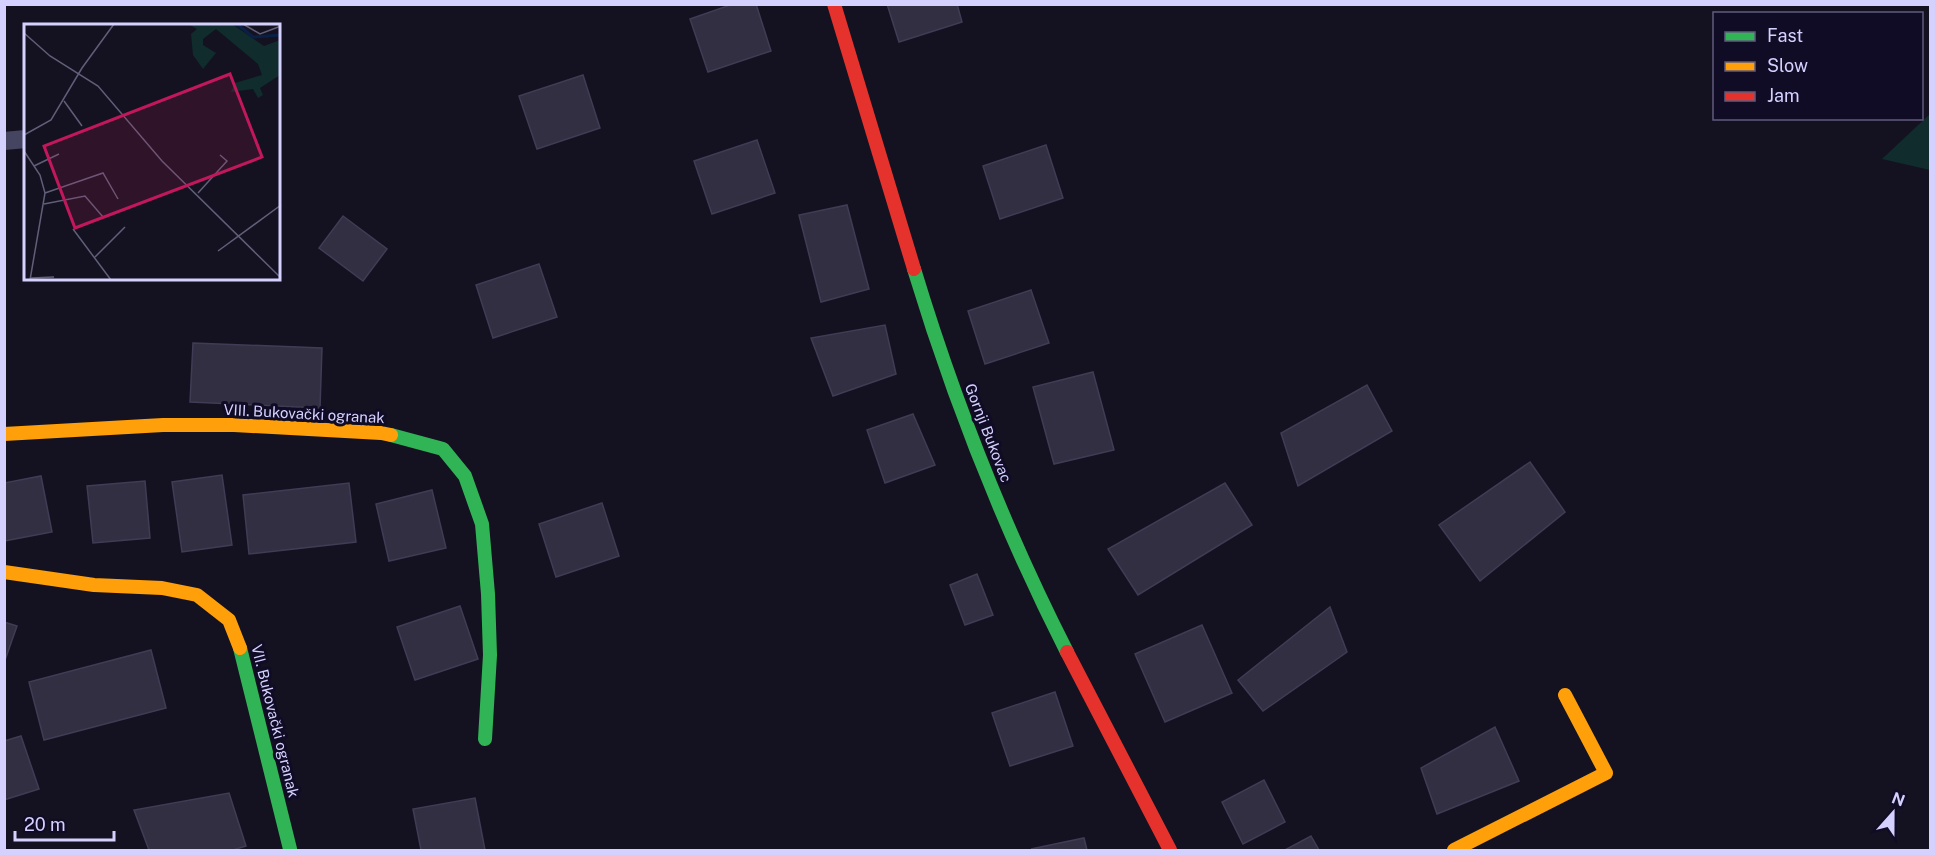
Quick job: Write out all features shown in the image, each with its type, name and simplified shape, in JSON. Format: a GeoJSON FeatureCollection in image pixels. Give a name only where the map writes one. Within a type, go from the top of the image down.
{"type":"FeatureCollection","features":[{"type":"Feature","properties":{"kind":"street","name":"Gornji Bukovac"},"geometry":{"type":"LineString","coordinates":[[834,4],[854,63],[926,308],[957,400],[1015,546],[1093,703],[1170,850]]}},
{"type":"Feature","properties":{"kind":"street","name":"VIII. Bukovački ogranak"},"geometry":{"type":"LineString","coordinates":[[4,434],[163,425],[234,425],[381,433],[443,449],[465,476],[482,524],[490,655],[485,739]]}},
{"type":"Feature","properties":{"kind":"street","name":"VII. Bukovački ogranak"},"geometry":{"type":"LineString","coordinates":[[4,572],[94,585],[162,588],[197,595],[229,620],[241,649],[290,849]]}},
{"type":"Feature","properties":{"kind":"street"},"geometry":{"type":"LineString","coordinates":[[1454,850],[1606,773],[1565,695]]}},
{"type":"Feature","properties":{"kind":"lane"},"geometry":{"type":"LineString","coordinates":[[4,141],[24,139]]}},
{"type":"Feature","properties":{"kind":"green space"},"geometry":{"type":"Polygon","coordinates":[[[1930,114],[1930,170],[1882,159],[1930,114]]]}},
{"type":"Feature","properties":{"kind":"building"},"geometry":{"type":"Polygon","coordinates":[[[733,4],[756,4],[771,51],[708,72],[690,19],[733,4]]]}},
{"type":"Feature","properties":{"kind":"building"},"geometry":{"type":"Polygon","coordinates":[[[887,4],[957,4],[962,22],[899,42],[887,4]]]}},
{"type":"Feature","properties":{"kind":"building"},"geometry":{"type":"Polygon","coordinates":[[[583,75],[600,128],[537,149],[519,96],[583,75]]]}},
{"type":"Feature","properties":{"kind":"building"},"geometry":{"type":"Polygon","coordinates":[[[757,140],[775,193],[712,214],[694,161],[757,140]]]}},
{"type":"Feature","properties":{"kind":"building"},"geometry":{"type":"Polygon","coordinates":[[[1046,145],[1063,198],[1000,219],[983,166],[1046,145]]]}},
{"type":"Feature","properties":{"kind":"building"},"geometry":{"type":"Polygon","coordinates":[[[847,205],[869,289],[821,302],[799,215],[847,205]]]}},
{"type":"Feature","properties":{"kind":"building"},"geometry":{"type":"Polygon","coordinates":[[[343,216],[387,249],[363,281],[319,248],[343,216]]]}},
{"type":"Feature","properties":{"kind":"building"},"geometry":{"type":"Polygon","coordinates":[[[539,264],[557,317],[493,338],[476,285],[539,264]]]}},
{"type":"Feature","properties":{"kind":"building"},"geometry":{"type":"Polygon","coordinates":[[[1031,290],[1049,343],[985,364],[968,311],[1031,290]]]}},
{"type":"Feature","properties":{"kind":"building"},"geometry":{"type":"Polygon","coordinates":[[[885,325],[896,374],[833,396],[811,338],[885,325]]]}},
{"type":"Feature","properties":{"kind":"building"},"geometry":{"type":"Polygon","coordinates":[[[193,343],[322,348],[320,408],[190,402],[193,343]]]}},
{"type":"Feature","properties":{"kind":"building"},"geometry":{"type":"Polygon","coordinates":[[[1093,372],[1114,450],[1054,464],[1033,387],[1093,372]]]}},
{"type":"Feature","properties":{"kind":"building"},"geometry":{"type":"Polygon","coordinates":[[[1367,385],[1392,431],[1298,486],[1281,433],[1367,385]]]}},
{"type":"Feature","properties":{"kind":"building"},"geometry":{"type":"Polygon","coordinates":[[[913,414],[935,465],[885,483],[867,430],[913,414]]]}},
{"type":"Feature","properties":{"kind":"building"},"geometry":{"type":"Polygon","coordinates":[[[1530,462],[1565,512],[1480,581],[1439,525],[1530,462]]]}},
{"type":"Feature","properties":{"kind":"building"},"geometry":{"type":"Polygon","coordinates":[[[222,475],[232,545],[182,552],[172,482],[222,475]]]}},
{"type":"Feature","properties":{"kind":"building"},"geometry":{"type":"Polygon","coordinates":[[[41,476],[52,532],[4,541],[4,483],[41,476]]]}},
{"type":"Feature","properties":{"kind":"building"},"geometry":{"type":"Polygon","coordinates":[[[145,481],[150,538],[93,543],[87,486],[145,481]]]}},
{"type":"Feature","properties":{"kind":"building"},"geometry":{"type":"Polygon","coordinates":[[[349,483],[356,542],[249,554],[243,495],[349,483]]]}},
{"type":"Feature","properties":{"kind":"building"},"geometry":{"type":"Polygon","coordinates":[[[1225,483],[1252,525],[1138,595],[1108,549],[1225,483]]]}},
{"type":"Feature","properties":{"kind":"building"},"geometry":{"type":"Polygon","coordinates":[[[432,490],[446,548],[389,561],[376,504],[432,490]]]}},
{"type":"Feature","properties":{"kind":"building"},"geometry":{"type":"Polygon","coordinates":[[[602,503],[619,556],[556,577],[539,524],[602,503]]]}},
{"type":"Feature","properties":{"kind":"building"},"geometry":{"type":"Polygon","coordinates":[[[977,574],[993,615],[965,625],[950,585],[977,574]]]}},
{"type":"Feature","properties":{"kind":"building"},"geometry":{"type":"Polygon","coordinates":[[[460,606],[478,659],[415,680],[397,627],[460,606]]]}},
{"type":"Feature","properties":{"kind":"building"},"geometry":{"type":"Polygon","coordinates":[[[1330,607],[1347,652],[1263,711],[1238,680],[1330,607]]]}},
{"type":"Feature","properties":{"kind":"building"},"geometry":{"type":"Polygon","coordinates":[[[4,622],[17,626],[4,663],[4,622]]]}},
{"type":"Feature","properties":{"kind":"building"},"geometry":{"type":"Polygon","coordinates":[[[1202,625],[1232,693],[1165,722],[1135,654],[1202,625]]]}},
{"type":"Feature","properties":{"kind":"building"},"geometry":{"type":"Polygon","coordinates":[[[151,650],[166,708],[44,740],[29,682],[151,650]]]}},
{"type":"Feature","properties":{"kind":"building"},"geometry":{"type":"Polygon","coordinates":[[[1055,692],[1073,746],[1010,766],[992,713],[1055,692]]]}},
{"type":"Feature","properties":{"kind":"building"},"geometry":{"type":"Polygon","coordinates":[[[1495,727],[1519,781],[1437,814],[1421,768],[1495,727]]]}},
{"type":"Feature","properties":{"kind":"building"},"geometry":{"type":"Polygon","coordinates":[[[21,736],[39,789],[4,800],[4,741],[21,736]]]}},
{"type":"Feature","properties":{"kind":"building"},"geometry":{"type":"Polygon","coordinates":[[[1264,780],[1285,822],[1243,844],[1222,802],[1264,780]]]}},
{"type":"Feature","properties":{"kind":"building"},"geometry":{"type":"Polygon","coordinates":[[[229,793],[246,846],[233,850],[149,850],[134,810],[229,793]]]}},
{"type":"Feature","properties":{"kind":"building"},"geometry":{"type":"Polygon","coordinates":[[[475,798],[485,850],[421,850],[413,809],[475,798]]]}},
{"type":"Feature","properties":{"kind":"building"},"geometry":{"type":"Polygon","coordinates":[[[1311,836],[1319,850],[1285,850],[1311,836]]]}},
{"type":"Feature","properties":{"kind":"building"},"geometry":{"type":"Polygon","coordinates":[[[1084,838],[1087,850],[1031,849],[1084,838]]]}},
{"type":"Feature","properties":{"kind":"traffic: fast"},"geometry":{"type":"LineString","coordinates":[[914,269],[946,367],[982,464],[1022,558],[1067,652]]}},
{"type":"Feature","properties":{"kind":"traffic: fast"},"geometry":{"type":"LineString","coordinates":[[391,435],[443,449],[465,476],[482,524],[490,655],[485,739]]}},
{"type":"Feature","properties":{"kind":"traffic: fast"},"geometry":{"type":"LineString","coordinates":[[240,648],[290,849]]}},
{"type":"Feature","properties":{"kind":"traffic: slow"},"geometry":{"type":"LineString","coordinates":[[4,434],[163,425],[234,425],[391,435]]}},
{"type":"Feature","properties":{"kind":"traffic: slow"},"geometry":{"type":"LineString","coordinates":[[4,572],[94,585],[162,588],[197,595],[229,620],[240,648]]}},
{"type":"Feature","properties":{"kind":"traffic: slow"},"geometry":{"type":"LineString","coordinates":[[1454,850],[1606,773],[1565,695]]}},
{"type":"Feature","properties":{"kind":"traffic: jam"},"geometry":{"type":"LineString","coordinates":[[834,4],[914,269]]}},
{"type":"Feature","properties":{"kind":"traffic: jam"},"geometry":{"type":"LineString","coordinates":[[1067,652],[1170,850]]}}]}
